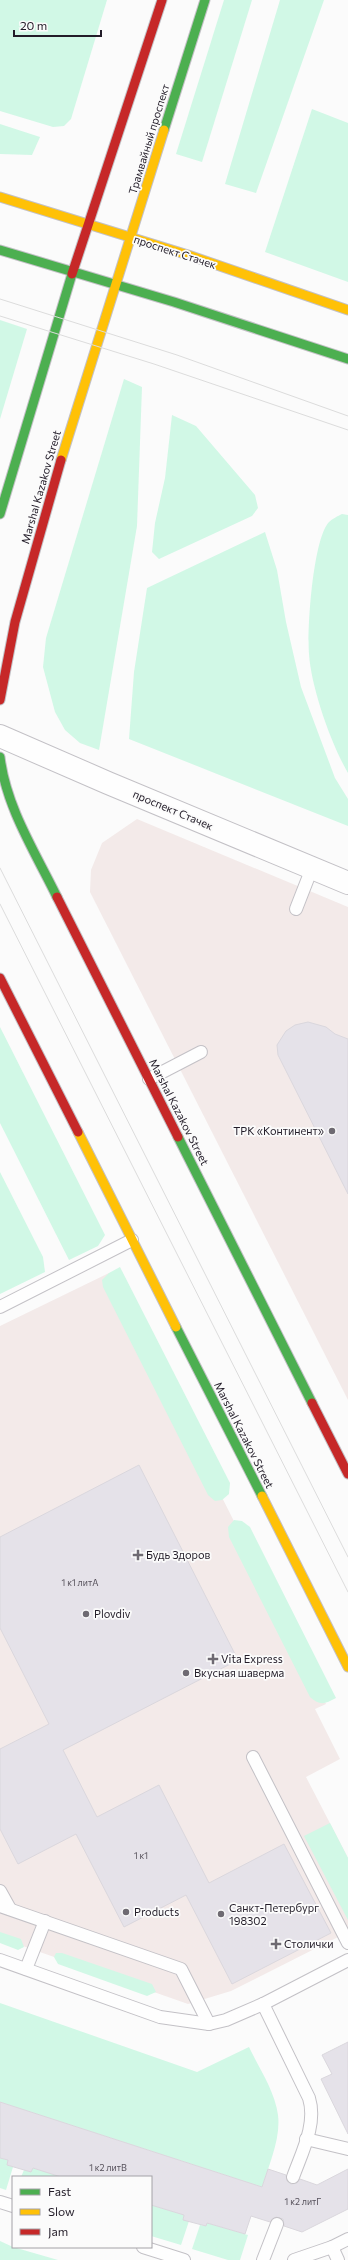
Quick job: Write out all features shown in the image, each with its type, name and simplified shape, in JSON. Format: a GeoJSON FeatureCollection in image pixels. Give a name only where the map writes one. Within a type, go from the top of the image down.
{"type":"FeatureCollection","features":[{"type":"Feature","properties":{"kind":"street"},"geometry":{"type":"LineString","coordinates":[[0,514],[74,272],[162,0]]}},
{"type":"Feature","properties":{"kind":"street","name":"Трамвайный проспект"},"geometry":{"type":"LineString","coordinates":[[115,284],[205,0]]}},
{"type":"Feature","properties":{"kind":"street","name":"проспект Стачек"},"geometry":{"type":"LineString","coordinates":[[0,197],[90,224],[348,310]]}},
{"type":"Feature","properties":{"kind":"street"},"geometry":{"type":"LineString","coordinates":[[0,250],[115,284],[348,359]]}},
{"type":"Feature","properties":{"kind":"street","name":"Marshal Kazakov Street"},"geometry":{"type":"LineString","coordinates":[[0,700],[15,622],[65,445],[115,284]]}},
{"type":"Feature","properties":{"kind":"street","name":"проспект Стачек"},"geometry":{"type":"LineString","coordinates":[[0,736],[108,783],[348,883]]}},
{"type":"Feature","properties":{"kind":"street","name":"Marshal Kazakov Street"},"geometry":{"type":"LineString","coordinates":[[0,757],[2,773],[17,817],[348,1474]]}},
{"type":"Feature","properties":{"kind":"street","name":"Marshal Kazakov Street"},"geometry":{"type":"LineString","coordinates":[[0,978],[348,1666]]}},
{"type":"Feature","properties":{"kind":"lane"},"geometry":{"type":"LineString","coordinates":[[296,909],[312,868]]}},
{"type":"Feature","properties":{"kind":"lane"},"geometry":{"type":"LineString","coordinates":[[149,1079],[201,1052]]}},
{"type":"Feature","properties":{"kind":"lane"},"geometry":{"type":"LineString","coordinates":[[0,1307],[132,1240]]}},
{"type":"Feature","properties":{"kind":"lane"},"geometry":{"type":"LineString","coordinates":[[253,1758],[348,1943]]}},
{"type":"Feature","properties":{"kind":"lane"},"geometry":{"type":"LineString","coordinates":[[0,1891],[5,1908],[181,1969],[209,2024]]}},
{"type":"Feature","properties":{"kind":"lane"},"geometry":{"type":"LineString","coordinates":[[26,1969],[45,1921]]}},
{"type":"Feature","properties":{"kind":"lane"},"geometry":{"type":"LineString","coordinates":[[0,1960],[160,2017],[209,2024],[226,2020],[263,2004],[348,1960]]}},
{"type":"Feature","properties":{"kind":"lane"},"geometry":{"type":"LineString","coordinates":[[263,2004],[309,2098],[313,2110],[306,2139],[293,2177]]}},
{"type":"Feature","properties":{"kind":"lane"},"geometry":{"type":"LineString","coordinates":[[306,2139],[348,2149]]}},
{"type":"Feature","properties":{"kind":"lane"},"geometry":{"type":"LineString","coordinates":[[0,2202],[12,2206]]}},
{"type":"Feature","properties":{"kind":"lane"},"geometry":{"type":"LineString","coordinates":[[262,2260],[277,2224]]}},
{"type":"Feature","properties":{"kind":"lane"},"geometry":{"type":"LineString","coordinates":[[294,2260],[332,2247],[348,2239]]}},
{"type":"Feature","properties":{"kind":"lane"},"geometry":{"type":"LineString","coordinates":[[332,2247],[338,2260]]}},
{"type":"Feature","properties":{"kind":"lane"},"geometry":{"type":"LineString","coordinates":[[146,2248],[184,2260]]}},
{"type":"Feature","properties":{"kind":"shaded area"},"geometry":{"type":"Polygon","coordinates":[[[137,819],[348,907],[348,1400],[90,892],[91,870],[102,843],[137,819]]]}},
{"type":"Feature","properties":{"kind":"shaded area"},"geometry":{"type":"Polygon","coordinates":[[[109,1273],[326,1704],[315,1709],[340,1759],[306,1777],[348,1858],[348,1932],[231,1991],[188,2004],[0,1938],[0,1326],[109,1273]]]}},
{"type":"Feature","properties":{"kind":"green space"},"geometry":{"type":"Polygon","coordinates":[[[0,0],[107,0],[71,119],[64,126],[53,127],[0,111],[0,0]]]}},
{"type":"Feature","properties":{"kind":"green space"},"geometry":{"type":"Polygon","coordinates":[[[224,0],[252,0],[202,162],[176,154],[224,0]]]}},
{"type":"Feature","properties":{"kind":"green space"},"geometry":{"type":"Polygon","coordinates":[[[280,0],[324,0],[256,193],[225,184],[280,0]]]}},
{"type":"Feature","properties":{"kind":"green space"},"geometry":{"type":"Polygon","coordinates":[[[312,109],[348,123],[348,282],[265,252],[312,109]]]}},
{"type":"Feature","properties":{"kind":"green space"},"geometry":{"type":"Polygon","coordinates":[[[0,124],[40,137],[32,155],[0,154],[0,124]]]}},
{"type":"Feature","properties":{"kind":"green space"},"geometry":{"type":"Polygon","coordinates":[[[0,320],[27,329],[0,419],[0,320]]]}},
{"type":"Feature","properties":{"kind":"green space"},"geometry":{"type":"Polygon","coordinates":[[[124,379],[142,387],[137,526],[99,750],[80,743],[65,730],[55,712],[43,667],[46,638],[124,379]]]}},
{"type":"Feature","properties":{"kind":"green space"},"geometry":{"type":"Polygon","coordinates":[[[172,415],[196,426],[255,495],[258,508],[252,516],[159,559],[152,552],[155,523],[165,478],[172,415]]]}},
{"type":"Feature","properties":{"kind":"green space"},"geometry":{"type":"Polygon","coordinates":[[[342,514],[348,515],[348,773],[335,747],[323,715],[314,682],[309,654],[310,606],[319,546],[323,532],[329,522],[342,514]]]}},
{"type":"Feature","properties":{"kind":"green space"},"geometry":{"type":"Polygon","coordinates":[[[265,532],[277,570],[286,622],[301,687],[335,778],[348,799],[348,826],[129,739],[134,672],[147,588],[265,532]]]}},
{"type":"Feature","properties":{"kind":"green space"},"geometry":{"type":"Polygon","coordinates":[[[0,1027],[105,1235],[98,1246],[69,1260],[0,1123],[0,1027]]]}},
{"type":"Feature","properties":{"kind":"green space"},"geometry":{"type":"Polygon","coordinates":[[[0,1172],[43,1257],[45,1272],[0,1294],[0,1172]]]}},
{"type":"Feature","properties":{"kind":"green space"},"geometry":{"type":"Polygon","coordinates":[[[120,1267],[230,1483],[229,1494],[222,1500],[215,1501],[208,1495],[103,1287],[102,1280],[109,1273],[120,1267]]]}},
{"type":"Feature","properties":{"kind":"green space"},"geometry":{"type":"Polygon","coordinates":[[[234,1520],[242,1521],[250,1527],[336,1698],[329,1702],[320,1703],[310,1697],[229,1537],[228,1527],[234,1520]]]}},
{"type":"Feature","properties":{"kind":"green space"},"geometry":{"type":"Polygon","coordinates":[[[330,1823],[348,1858],[348,1920],[304,1836],[330,1823]]]}},
{"type":"Feature","properties":{"kind":"green space"},"geometry":{"type":"Polygon","coordinates":[[[0,1932],[21,1939],[24,1947],[18,1950],[0,1943],[0,1932]]]}},
{"type":"Feature","properties":{"kind":"green space"},"geometry":{"type":"Polygon","coordinates":[[[56,1953],[62,1953],[152,1984],[156,1992],[147,1996],[58,1964],[54,1957],[56,1953]]]}},
{"type":"Feature","properties":{"kind":"green space"},"geometry":{"type":"Polygon","coordinates":[[[0,2003],[197,2072],[249,2047],[274,2097],[278,2115],[278,2133],[276,2142],[262,2187],[0,2102],[0,2003]]]}},
{"type":"Feature","properties":{"kind":"green space"},"geometry":{"type":"Polygon","coordinates":[[[0,2158],[8,2160],[7,2165],[13,2167],[6,2190],[0,2188],[0,2158]]]}},
{"type":"Feature","properties":{"kind":"green space"},"geometry":{"type":"Polygon","coordinates":[[[33,2168],[58,2176],[21,2176],[24,2170],[31,2172],[33,2168]]]}},
{"type":"Feature","properties":{"kind":"green space"},"geometry":{"type":"Polygon","coordinates":[[[152,2205],[184,2215],[183,2219],[189,2221],[181,2245],[152,2236],[152,2205]]]}},
{"type":"Feature","properties":{"kind":"green space"},"geometry":{"type":"Polygon","coordinates":[[[207,2223],[248,2235],[240,2260],[228,2260],[192,2249],[200,2225],[206,2226],[207,2223]]]}},
{"type":"Feature","properties":{"kind":"green space"},"geometry":{"type":"Polygon","coordinates":[[[0,2241],[12,2247],[12,2248],[58,2260],[0,2260],[0,2241]]]}},
{"type":"Feature","properties":{"kind":"building","name":"ТРК «Континент»"},"geometry":{"type":"Polygon","coordinates":[[[308,1022],[326,1027],[335,1034],[348,1039],[348,1194],[278,1055],[277,1045],[286,1031],[295,1025],[308,1022]]]}},
{"type":"Feature","properties":{"kind":"building"},"geometry":{"type":"Polygon","coordinates":[[[139,1465],[238,1660],[63,1750],[97,1817],[159,1785],[209,1883],[284,1844],[331,1933],[232,1984],[186,1895],[124,1927],[76,1834],[18,1864],[0,1829],[0,1749],[49,1724],[0,1628],[0,1537],[139,1465]]]}},
{"type":"Feature","properties":{"kind":"building"},"geometry":{"type":"Polygon","coordinates":[[[348,2042],[348,2134],[321,2079],[332,2074],[322,2055],[348,2042]]]}},
{"type":"Feature","properties":{"kind":"building"},"geometry":{"type":"Polygon","coordinates":[[[0,2102],[262,2187],[268,2169],[286,2175],[287,2181],[291,2184],[297,2183],[300,2179],[317,2185],[348,2169],[348,2209],[302,2232],[284,2226],[283,2219],[276,2217],[270,2222],[251,2216],[245,2234],[207,2223],[206,2226],[183,2220],[184,2215],[152,2205],[152,2176],[58,2176],[33,2168],[31,2172],[7,2165],[8,2160],[0,2158],[0,2102]]]}},
{"type":"Feature","properties":{"kind":"tram line"},"geometry":{"type":"LineString","coordinates":[[0,299],[177,355],[348,416]]}},
{"type":"Feature","properties":{"kind":"tram line"},"geometry":{"type":"LineString","coordinates":[[0,316],[154,364],[348,430]]}},
{"type":"Feature","properties":{"kind":"tram line"},"geometry":{"type":"LineString","coordinates":[[0,868],[348,1557]]}},
{"type":"Feature","properties":{"kind":"tram line"},"geometry":{"type":"LineString","coordinates":[[0,904],[348,1592]]}},
{"type":"Feature","properties":{"kind":"traffic: fast"},"geometry":{"type":"LineString","coordinates":[[164,130],[205,0]]}},
{"type":"Feature","properties":{"kind":"traffic: fast"},"geometry":{"type":"LineString","coordinates":[[0,250],[174,302],[348,359]]}},
{"type":"Feature","properties":{"kind":"traffic: fast"},"geometry":{"type":"LineString","coordinates":[[0,514],[72,274]]}},
{"type":"Feature","properties":{"kind":"traffic: fast"},"geometry":{"type":"LineString","coordinates":[[0,757],[8,794],[22,829],[57,897]]}},
{"type":"Feature","properties":{"kind":"traffic: fast"},"geometry":{"type":"LineString","coordinates":[[178,1137],[312,1403]]}},
{"type":"Feature","properties":{"kind":"traffic: fast"},"geometry":{"type":"LineString","coordinates":[[176,1327],[262,1496]]}},
{"type":"Feature","properties":{"kind":"traffic: slow"},"geometry":{"type":"LineString","coordinates":[[61,460],[164,130]]}},
{"type":"Feature","properties":{"kind":"traffic: slow"},"geometry":{"type":"LineString","coordinates":[[0,197],[188,255],[348,310]]}},
{"type":"Feature","properties":{"kind":"traffic: slow"},"geometry":{"type":"LineString","coordinates":[[78,1132],[176,1327]]}},
{"type":"Feature","properties":{"kind":"traffic: slow"},"geometry":{"type":"LineString","coordinates":[[262,1496],[348,1667]]}},
{"type":"Feature","properties":{"kind":"traffic: jam"},"geometry":{"type":"LineString","coordinates":[[72,274],[162,0]]}},
{"type":"Feature","properties":{"kind":"traffic: jam"},"geometry":{"type":"LineString","coordinates":[[0,700],[15,622],[61,460]]}},
{"type":"Feature","properties":{"kind":"traffic: jam"},"geometry":{"type":"LineString","coordinates":[[57,897],[178,1137]]}},
{"type":"Feature","properties":{"kind":"traffic: jam"},"geometry":{"type":"LineString","coordinates":[[0,978],[78,1132]]}},
{"type":"Feature","properties":{"kind":"traffic: jam"},"geometry":{"type":"LineString","coordinates":[[312,1403],[348,1474]]}},
{"type":"Feature","properties":{"kind":"place","name":"ТРК «Континент»"},"geometry":{"type":"Point","coordinates":[332,1131]}},
{"type":"Feature","properties":{"kind":"place","name":"Будь Здоров"},"geometry":{"type":"Point","coordinates":[138,1555]}},
{"type":"Feature","properties":{"kind":"place","name":"Plovdiv"},"geometry":{"type":"Point","coordinates":[86,1614]}},
{"type":"Feature","properties":{"kind":"place","name":"Vita Express"},"geometry":{"type":"Point","coordinates":[213,1659]}},
{"type":"Feature","properties":{"kind":"place","name":"Вкусная шаверма"},"geometry":{"type":"Point","coordinates":[186,1673]}},
{"type":"Feature","properties":{"kind":"place","name":"Products"},"geometry":{"type":"Point","coordinates":[126,1912]}},
{"type":"Feature","properties":{"kind":"place","name":"Санкт-Петербург 198302"},"geometry":{"type":"Point","coordinates":[221,1914]}},
{"type":"Feature","properties":{"kind":"place","name":"Столички"},"geometry":{"type":"Point","coordinates":[276,1944]}}]}
